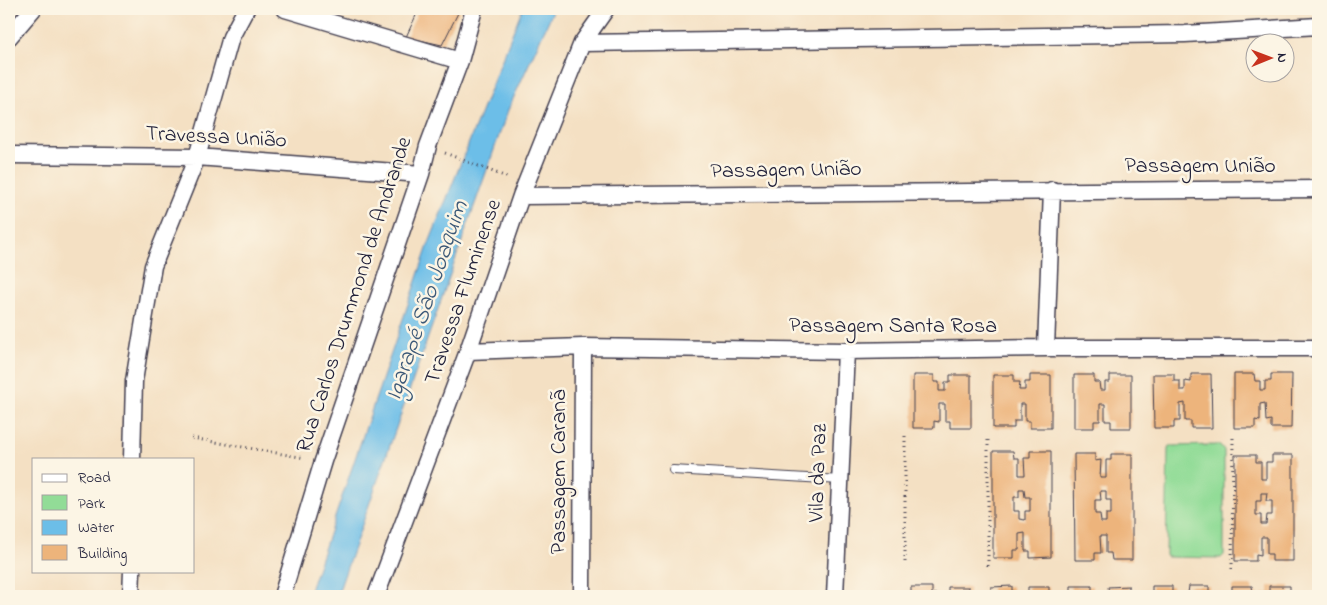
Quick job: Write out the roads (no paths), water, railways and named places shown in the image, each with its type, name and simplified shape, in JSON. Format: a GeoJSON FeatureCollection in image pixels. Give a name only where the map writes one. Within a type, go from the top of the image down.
{"type":"FeatureCollection","features":[{"type":"Feature","properties":{"kind":"street"},"geometry":{"type":"LineString","coordinates":[[9,37],[33,9]]}},
{"type":"Feature","properties":{"kind":"street"},"geometry":{"type":"LineString","coordinates":[[132,458],[134,381],[153,266],[197,157],[231,37],[246,9]]}},
{"type":"Feature","properties":{"kind":"street"},"geometry":{"type":"LineString","coordinates":[[285,9],[460,60]]}},
{"type":"Feature","properties":{"kind":"street","name":"Rua Carlos Drummond de Andrande"},"geometry":{"type":"LineString","coordinates":[[282,596],[323,461],[421,174],[428,146],[460,60],[474,9]]}},
{"type":"Feature","properties":{"kind":"street","name":"Travessa Fluminense"},"geometry":{"type":"LineString","coordinates":[[376,596],[468,351],[524,191],[582,43],[606,9]]}},
{"type":"Feature","properties":{"kind":"street"},"geometry":{"type":"LineString","coordinates":[[582,43],[1185,34],[1318,26]]}},
{"type":"Feature","properties":{"kind":"street","name":"Travessa União"},"geometry":{"type":"LineString","coordinates":[[9,155],[197,157],[421,174]]}},
{"type":"Feature","properties":{"kind":"street","name":"Passagem União"},"geometry":{"type":"LineString","coordinates":[[524,191],[1318,189]]}},
{"type":"Feature","properties":{"kind":"street"},"geometry":{"type":"LineString","coordinates":[[1046,348],[1052,190]]}},
{"type":"Feature","properties":{"kind":"street","name":"Passagem Santa Rosa"},"geometry":{"type":"LineString","coordinates":[[468,351],[583,347],[846,351],[1046,348],[1318,348]]}},
{"type":"Feature","properties":{"kind":"street","name":"Passagem Caranã"},"geometry":{"type":"LineString","coordinates":[[582,596],[583,347]]}},
{"type":"Feature","properties":{"kind":"street","name":"Vila da Paz"},"geometry":{"type":"LineString","coordinates":[[836,596],[846,351]]}},
{"type":"Feature","properties":{"kind":"street"},"geometry":{"type":"LineString","coordinates":[[131,596],[132,572]]}},
{"type":"Feature","properties":{"kind":"lane"},"geometry":{"type":"LineString","coordinates":[[674,470],[841,480]]}},
{"type":"Feature","properties":{"kind":"water","name":"Igarapé São Joaquim"},"geometry":{"type":"Polygon","coordinates":[[[522,9],[554,9],[508,110],[337,596],[308,596],[429,243],[522,9]]]}}]}
